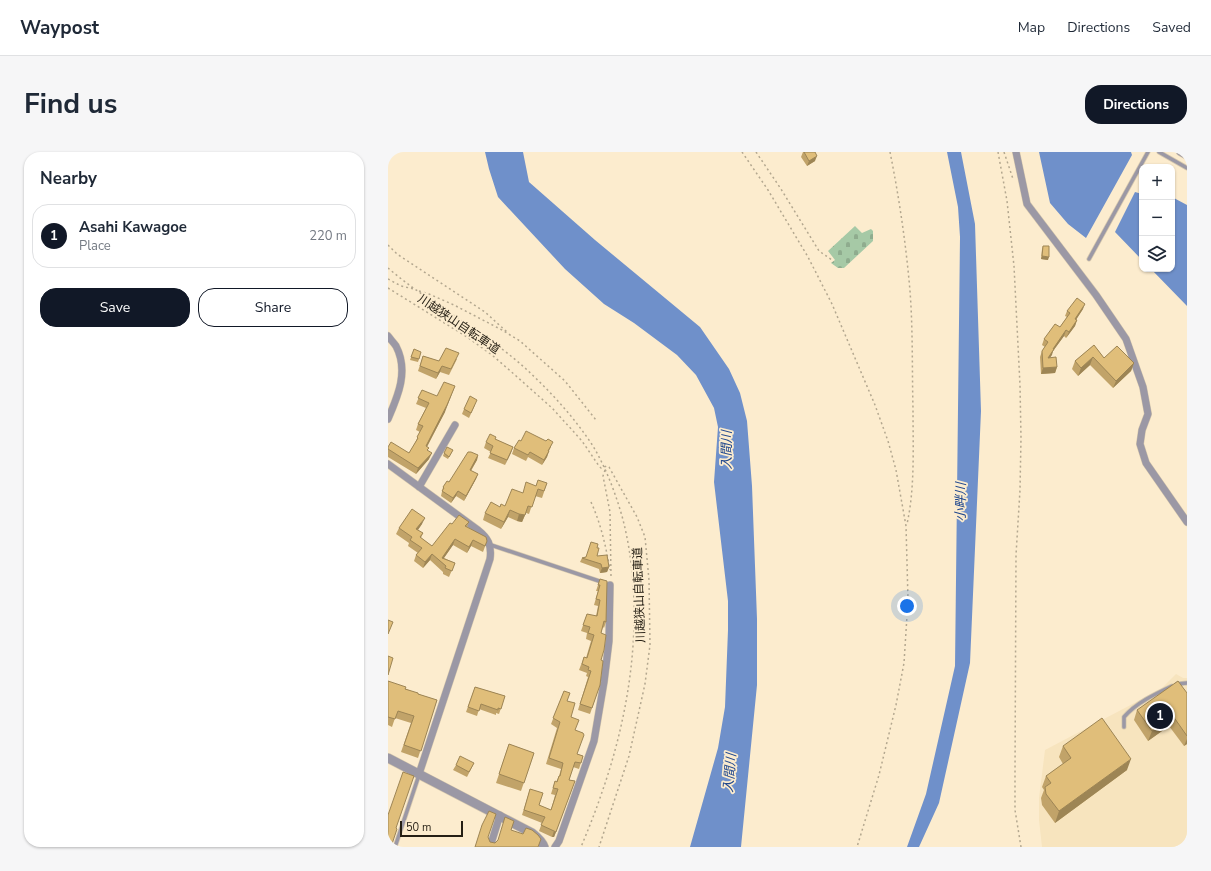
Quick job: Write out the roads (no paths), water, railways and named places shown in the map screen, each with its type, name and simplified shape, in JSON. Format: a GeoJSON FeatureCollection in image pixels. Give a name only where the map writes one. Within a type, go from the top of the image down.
{"type":"FeatureCollection","features":[{"type":"Feature","properties":{"kind":"street"},"geometry":{"type":"LineString","coordinates":[[1016,152],[1030,209],[1096,295],[1126,339],[1143,387],[1148,414],[1142,430],[1140,444],[1146,463],[1187,522]]}},
{"type":"Feature","properties":{"kind":"street"},"geometry":{"type":"LineString","coordinates":[[1180,152],[1187,156]]}},
{"type":"Feature","properties":{"kind":"street"},"geometry":{"type":"LineString","coordinates":[[388,336],[396,346],[402,367],[401,387],[388,419]]}},
{"type":"Feature","properties":{"kind":"street"},"geometry":{"type":"LineString","coordinates":[[419,487],[455,425]]}},
{"type":"Feature","properties":{"kind":"street"},"geometry":{"type":"LineString","coordinates":[[388,464],[487,537],[492,550],[419,774]]}},
{"type":"Feature","properties":{"kind":"street"},"geometry":{"type":"LineString","coordinates":[[555,847],[559,841],[594,741],[605,675],[611,609],[610,585]]}},
{"type":"Feature","properties":{"kind":"street"},"geometry":{"type":"LineString","coordinates":[[388,758],[532,833],[543,843],[544,847]]}},
{"type":"Feature","properties":{"kind":"street"},"geometry":{"type":"LineString","coordinates":[[490,847],[500,816]]}},
{"type":"Feature","properties":{"kind":"lane"},"geometry":{"type":"LineString","coordinates":[[1089,259],[1148,152]]}},
{"type":"Feature","properties":{"kind":"lane"},"geometry":{"type":"LineString","coordinates":[[1159,152],[1187,168]]}},
{"type":"Feature","properties":{"kind":"lane"},"geometry":{"type":"LineString","coordinates":[[490,545],[610,585]]}},
{"type":"Feature","properties":{"kind":"lane"},"geometry":{"type":"LineString","coordinates":[[1124,727],[1124,717],[1143,702],[1179,683],[1187,683]]}},
{"type":"Feature","properties":{"kind":"lane"},"geometry":{"type":"LineString","coordinates":[[395,847],[419,774]]}},
{"type":"Feature","properties":{"kind":"water","name":"入間川"},"geometry":{"type":"Polygon","coordinates":[[[485,152],[523,152],[529,182],[595,240],[700,327],[729,369],[740,393],[747,421],[752,486],[757,619],[757,685],[741,847],[690,847],[718,748],[725,707],[728,601],[714,482],[718,427],[714,408],[696,375],[677,355],[634,323],[604,304],[565,269],[498,197],[485,152]]]}},
{"type":"Feature","properties":{"kind":"water","name":"小畔川"},"geometry":{"type":"Polygon","coordinates":[[[947,152],[961,152],[975,224],[981,411],[970,663],[939,803],[919,847],[907,847],[926,794],[955,666],[960,237],[958,207],[947,152]]]}},
{"type":"Feature","properties":{"kind":"water"},"geometry":{"type":"Polygon","coordinates":[[[1039,152],[1131,152],[1132,155],[1086,238],[1068,224],[1050,203],[1039,152]]]}},
{"type":"Feature","properties":{"kind":"water"},"geometry":{"type":"Polygon","coordinates":[[[1135,192],[1139,193],[1139,257],[1115,232],[1135,192]]]}},
{"type":"Feature","properties":{"kind":"water"},"geometry":{"type":"Polygon","coordinates":[[[1175,199],[1187,205],[1187,306],[1154,272],[1175,272],[1175,199]]]}},
{"type":"Feature","properties":{"kind":"place","name":"Asahi Kawagoe"},"geometry":{"type":"Point","coordinates":[1160,716]}}]}
